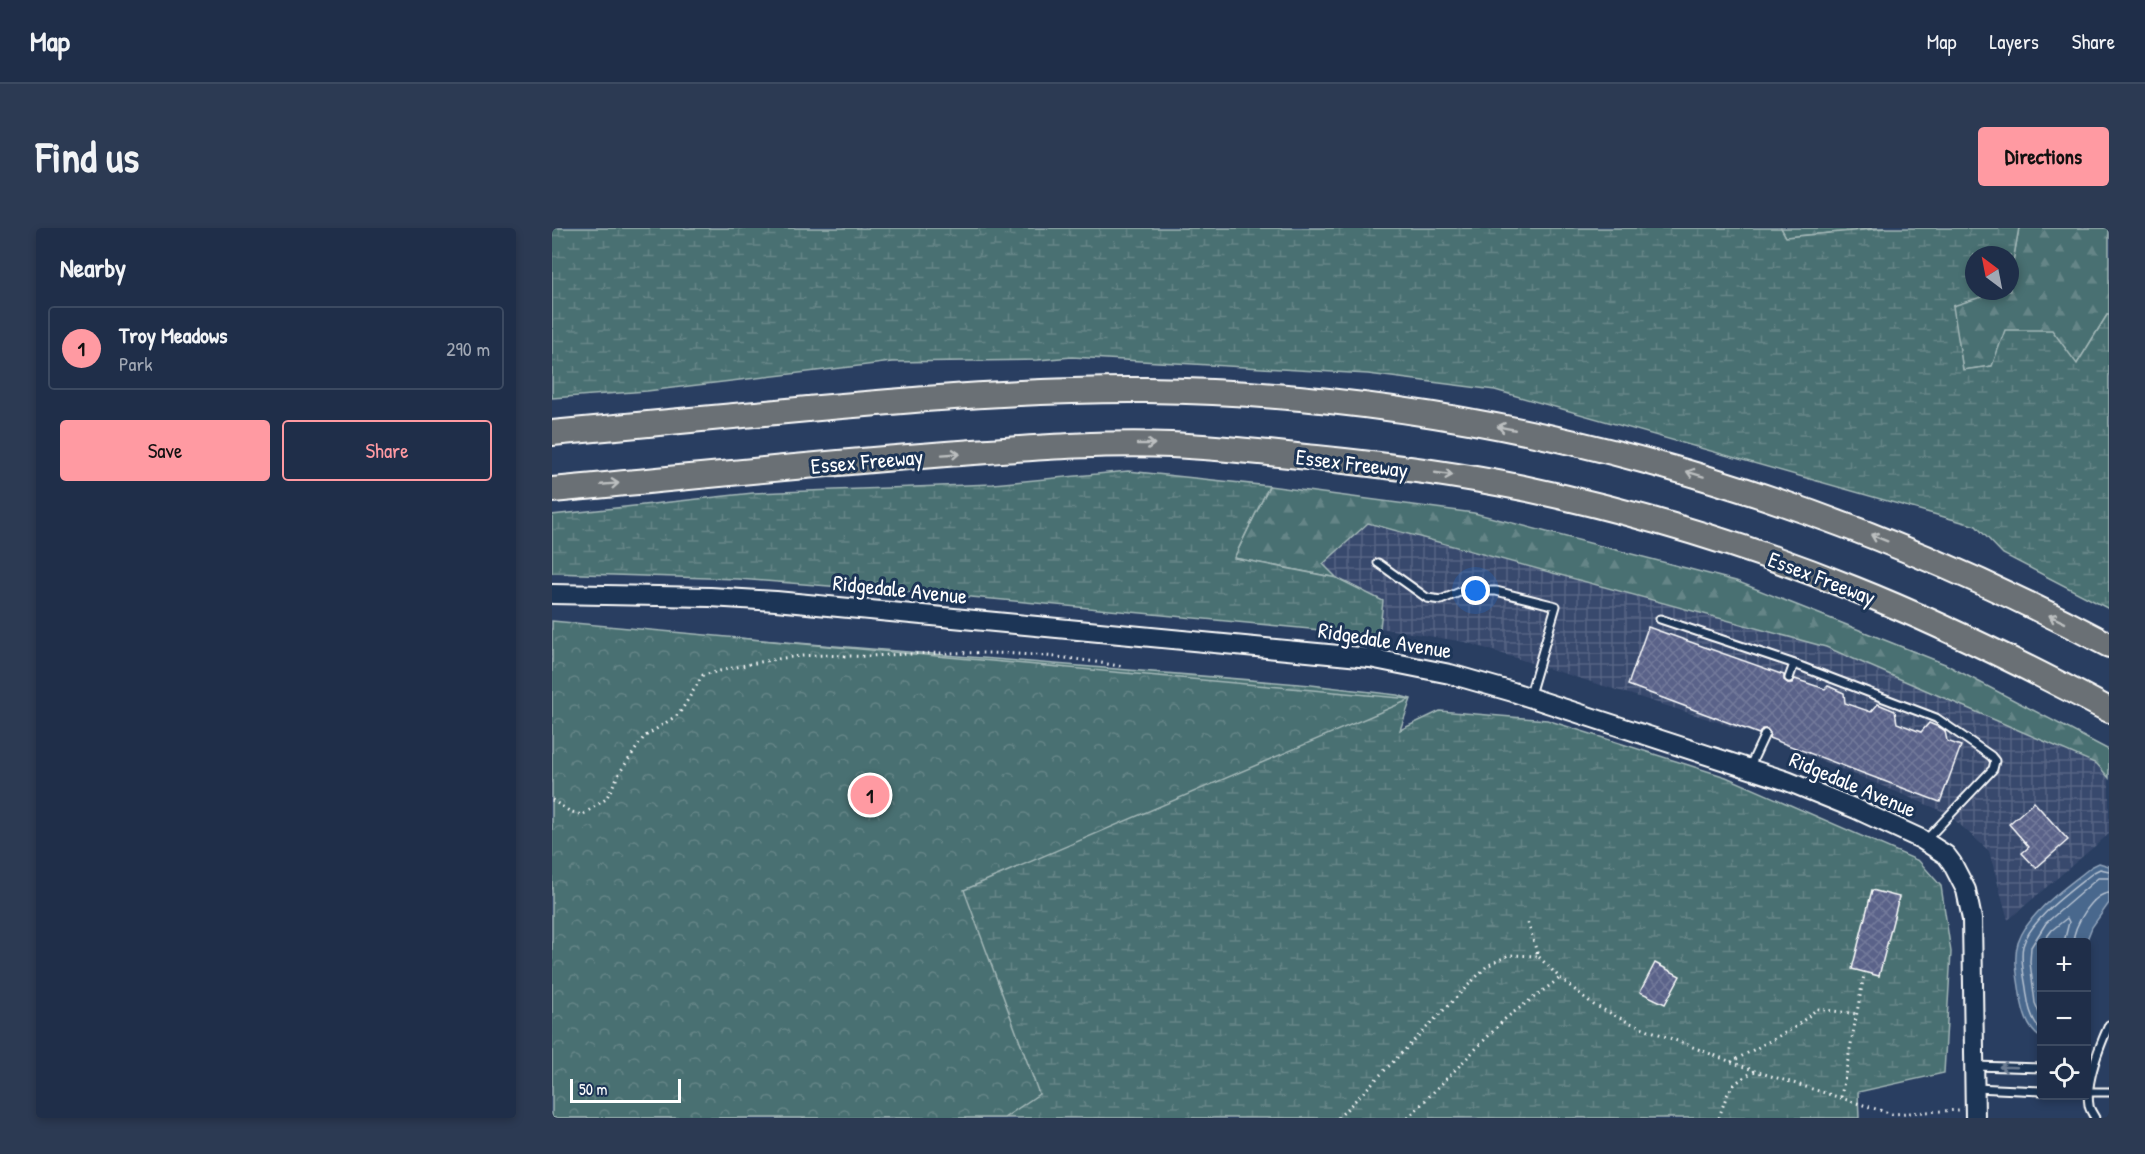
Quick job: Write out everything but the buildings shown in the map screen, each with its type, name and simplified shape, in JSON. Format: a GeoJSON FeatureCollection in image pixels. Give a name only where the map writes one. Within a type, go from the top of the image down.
{"type":"FeatureCollection","features":[{"type":"Feature","properties":{"kind":"highway"},"geometry":{"type":"LineString","coordinates":[[552,433],[917,399],[1035,391],[1147,390],[1228,393],[1319,400],[1406,411],[1599,448],[1756,493],[1917,554],[1992,587],[2109,645]]}},
{"type":"Feature","properties":{"kind":"highway","name":"Essex Freeway"},"geometry":{"type":"LineString","coordinates":[[552,490],[900,458],[1119,444],[1230,448],[1446,474],[1605,507],[1767,556],[1853,588],[1937,624],[2010,658],[2109,710]]}},
{"type":"Feature","properties":{"kind":"main road","name":"Ridgedale Avenue"},"geometry":{"type":"LineString","coordinates":[[552,594],[710,597],[776,601],[1370,658],[1450,674],[1787,781],[1856,808],[1925,841],[1952,863],[1966,890],[1972,919],[1976,1113]]}},
{"type":"Feature","properties":{"kind":"lane"},"geometry":{"type":"LineString","coordinates":[[1378,563],[1427,598],[1441,600],[1462,591],[1496,591],[1556,606],[1529,698]]}},
{"type":"Feature","properties":{"kind":"lane"},"geometry":{"type":"LineString","coordinates":[[1660,619],[1794,664],[1936,718],[1991,756],[1995,761],[1993,769],[1925,841]]}},
{"type":"Feature","properties":{"kind":"lane"},"geometry":{"type":"LineString","coordinates":[[1789,678],[1794,664]]}},
{"type":"Feature","properties":{"kind":"lane"},"geometry":{"type":"LineString","coordinates":[[1748,769],[1765,734]]}},
{"type":"Feature","properties":{"kind":"lane"},"geometry":{"type":"LineString","coordinates":[[2091,1067],[2109,1025]]}},
{"type":"Feature","properties":{"kind":"lane"},"geometry":{"type":"LineString","coordinates":[[1975,1066],[2037,1068]]}},
{"type":"Feature","properties":{"kind":"lane"},"geometry":{"type":"LineString","coordinates":[[1976,1088],[2037,1091]]}},
{"type":"Feature","properties":{"kind":"lane"},"geometry":{"type":"LineString","coordinates":[[2091,1092],[2109,1092]]}},
{"type":"Feature","properties":{"kind":"lane"},"geometry":{"type":"LineString","coordinates":[[2089,1100],[2095,1118]]}},
{"type":"Feature","properties":{"kind":"path"},"geometry":{"type":"LineString","coordinates":[[552,800],[569,811],[582,815],[590,810],[606,799],[620,772],[644,737],[679,714],[703,675],[754,663],[804,656],[969,652],[1087,660],[1123,667]]}},
{"type":"Feature","properties":{"kind":"path"},"geometry":{"type":"LineString","coordinates":[[1528,924],[1538,956],[1560,978],[1594,1005],[1628,1022],[1755,1071],[1891,1116],[1976,1113]]}},
{"type":"Feature","properties":{"kind":"path"},"geometry":{"type":"LineString","coordinates":[[1338,1118],[1487,966],[1509,955],[1538,956]]}},
{"type":"Feature","properties":{"kind":"path"},"geometry":{"type":"LineString","coordinates":[[1840,1098],[1864,975]]}},
{"type":"Feature","properties":{"kind":"path"},"geometry":{"type":"LineString","coordinates":[[1408,1118],[1506,1018],[1560,978]]}},
{"type":"Feature","properties":{"kind":"path"},"geometry":{"type":"LineString","coordinates":[[1731,1062],[1794,1028],[1817,1009],[1857,1014]]}},
{"type":"Feature","properties":{"kind":"path"},"geometry":{"type":"LineString","coordinates":[[1719,1118],[1727,1093],[1737,1081],[1755,1071]]}},
{"type":"Feature","properties":{"kind":"shaded area"},"geometry":{"type":"Polygon","coordinates":[[[1368,523],[1826,647],[2097,764],[2109,778],[2109,834],[2008,920],[1989,851],[1947,813],[1765,737],[1465,642],[1380,628],[1383,601],[1337,578],[1322,565],[1368,523]]]}},
{"type":"Feature","properties":{"kind":"green space"},"geometry":{"type":"Polygon","coordinates":[[[552,228],[1781,228],[1786,237],[1886,228],[2019,228],[2016,246],[1965,246],[1965,300],[1972,300],[1953,306],[1963,370],[1992,366],[2005,330],[2052,330],[2077,364],[2109,315],[2109,609],[2003,554],[1976,526],[1495,390],[1368,374],[1072,357],[1038,360],[892,362],[647,391],[552,398],[552,228]]]}},
{"type":"Feature","properties":{"kind":"green space"},"geometry":{"type":"Polygon","coordinates":[[[1781,228],[1886,228],[1786,237],[1781,228]]]}},
{"type":"Feature","properties":{"kind":"green space"},"geometry":{"type":"Polygon","coordinates":[[[2019,228],[2109,228],[2109,315],[2077,364],[1992,366],[1963,370],[1952,305],[1969,300],[2019,300],[2019,246],[2016,246],[2019,228]]]}},
{"type":"Feature","properties":{"kind":"green space"},"geometry":{"type":"Polygon","coordinates":[[[1128,471],[1269,486],[1234,558],[1337,578],[1383,601],[1380,628],[1373,635],[971,597],[738,579],[552,573],[552,515],[753,493],[993,484],[1128,471]]]}},
{"type":"Feature","properties":{"kind":"green space"},"geometry":{"type":"Polygon","coordinates":[[[1269,486],[1474,513],[1736,581],[1945,664],[2109,750],[2109,778],[2097,764],[1826,647],[1368,523],[1323,564],[1337,578],[1234,558],[1269,486]]]}},
{"type":"Feature","properties":{"kind":"green space"},"geometry":{"type":"Polygon","coordinates":[[[552,621],[1411,699],[964,890],[1039,1094],[1004,1118],[552,1118],[552,621]]]}},
{"type":"Feature","properties":{"kind":"green space"},"geometry":{"type":"Polygon","coordinates":[[[738,638],[1311,685],[1397,695],[1411,699],[1400,730],[1440,711],[1547,720],[1726,777],[1919,861],[1941,886],[1951,952],[1944,1073],[1858,1092],[1859,1118],[552,1118],[738,638]]]}},
{"type":"Feature","properties":{"kind":"water"},"geometry":{"type":"Polygon","coordinates":[[[2099,863],[2109,866],[2109,903],[2092,927],[2088,938],[2037,938],[2037,1035],[2029,1024],[2022,1006],[2016,962],[2018,943],[2030,921],[2039,911],[2091,867],[2099,863]]]}},
{"type":"Feature","properties":{"kind":"place","name":"Troy Meadows"},"geometry":{"type":"Point","coordinates":[870,795]}}]}
